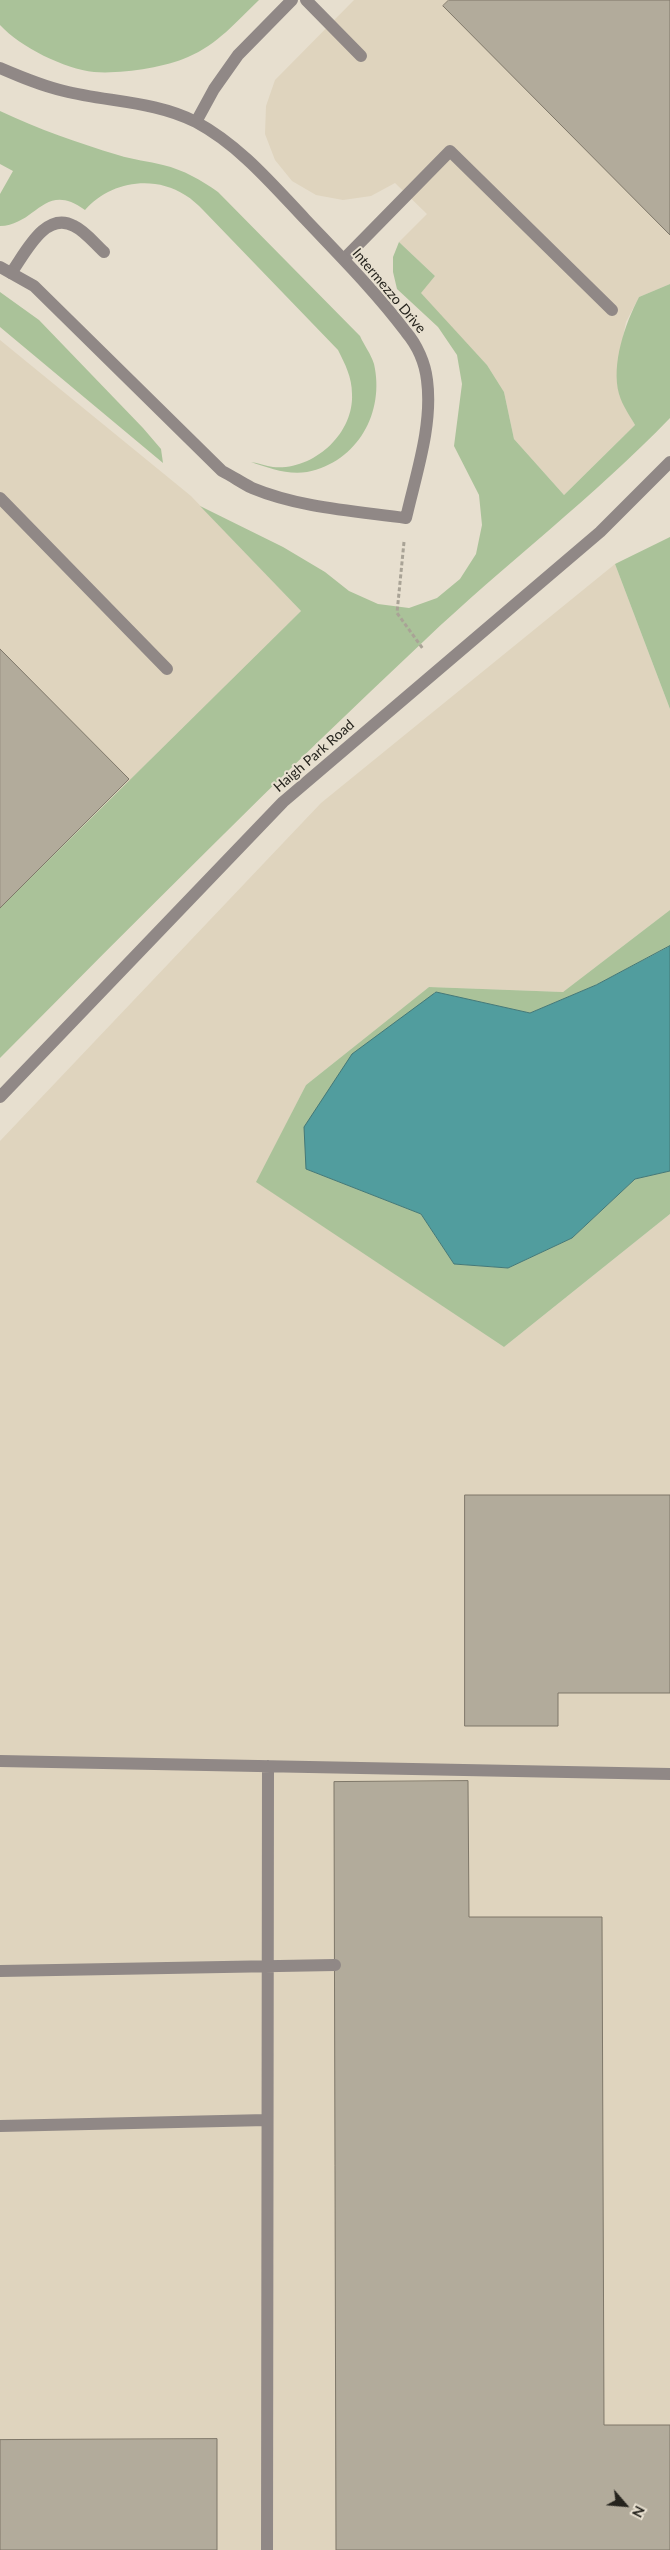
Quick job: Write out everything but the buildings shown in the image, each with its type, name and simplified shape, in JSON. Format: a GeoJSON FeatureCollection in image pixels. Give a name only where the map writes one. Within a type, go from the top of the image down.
{"type":"FeatureCollection","features":[{"type":"Feature","properties":{"kind":"street"},"geometry":{"type":"LineString","coordinates":[[196,122],[214,89],[238,55],[292,0]]}},
{"type":"Feature","properties":{"kind":"street"},"geometry":{"type":"LineString","coordinates":[[306,0],[361,56]]}},
{"type":"Feature","properties":{"kind":"street","name":"Intermezzo Drive"},"geometry":{"type":"LineString","coordinates":[[0,68],[26,80],[64,91],[133,103],[167,111],[196,122],[231,145],[261,173],[344,260],[407,333],[421,356],[427,380],[424,440],[406,518]]}},
{"type":"Feature","properties":{"kind":"street"},"geometry":{"type":"LineString","coordinates":[[344,260],[450,151],[612,310]]}},
{"type":"Feature","properties":{"kind":"street"},"geometry":{"type":"LineString","coordinates":[[104,252],[75,226],[58,222],[43,230],[6,270],[34,286],[84,332],[222,471],[252,488],[283,498],[327,508],[406,518]]}},
{"type":"Feature","properties":{"kind":"street","name":"Haigh Park Road"},"geometry":{"type":"LineString","coordinates":[[0,1097],[283,802],[600,532],[670,462]]}},
{"type":"Feature","properties":{"kind":"street"},"geometry":{"type":"LineString","coordinates":[[0,498],[167,669]]}},
{"type":"Feature","properties":{"kind":"street"},"geometry":{"type":"LineString","coordinates":[[0,1761],[670,1774]]}},
{"type":"Feature","properties":{"kind":"street"},"geometry":{"type":"LineString","coordinates":[[267,2550],[268,1766]]}},
{"type":"Feature","properties":{"kind":"street"},"geometry":{"type":"LineString","coordinates":[[0,1971],[335,1966]]}},
{"type":"Feature","properties":{"kind":"street"},"geometry":{"type":"LineString","coordinates":[[0,2126],[267,2120]]}},
{"type":"Feature","properties":{"kind":"path"},"geometry":{"type":"LineString","coordinates":[[406,518],[397,613],[438,670]]}},
{"type":"Feature","properties":{"kind":"shaded area"},"geometry":{"type":"Polygon","coordinates":[[[354,0],[670,0],[670,284],[639,297],[626,322],[618,362],[619,394],[635,425],[564,495],[514,439],[504,392],[487,365],[420,293],[435,276],[399,242],[427,214],[395,183],[371,196],[343,200],[316,195],[292,181],[275,160],[265,134],[266,106],[275,80],[354,0]]]}},
{"type":"Feature","properties":{"kind":"shaded area"},"geometry":{"type":"Polygon","coordinates":[[[0,340],[191,496],[301,611],[0,908],[0,340]]]}},
{"type":"Feature","properties":{"kind":"shaded area"},"geometry":{"type":"Polygon","coordinates":[[[615,564],[670,709],[670,910],[563,992],[429,987],[306,1085],[257,1182],[504,1347],[670,1214],[670,2550],[0,2550],[0,1141],[321,803],[615,564]]]}},
{"type":"Feature","properties":{"kind":"green space"},"geometry":{"type":"Polygon","coordinates":[[[0,0],[259,0],[217,39],[188,57],[154,67],[129,71],[94,72],[57,62],[19,41],[0,25],[0,0]]]}},
{"type":"Feature","properties":{"kind":"green space"},"geometry":{"type":"Polygon","coordinates":[[[0,111],[43,130],[88,146],[178,170],[218,192],[360,336],[374,364],[376,382],[375,400],[371,417],[364,432],[354,446],[341,458],[307,472],[285,472],[251,462],[273,467],[288,467],[316,456],[328,447],[346,423],[351,409],[351,382],[338,350],[203,210],[188,197],[172,188],[146,183],[132,184],[106,193],[85,210],[71,202],[60,200],[41,206],[13,224],[0,226],[0,194],[13,171],[0,164],[0,111]]]}},
{"type":"Feature","properties":{"kind":"green space"},"geometry":{"type":"Polygon","coordinates":[[[399,242],[435,276],[421,293],[487,365],[504,392],[514,439],[564,495],[635,425],[619,394],[617,370],[621,344],[639,297],[670,284],[670,418],[611,475],[455,612],[371,691],[211,847],[0,1058],[0,908],[301,611],[200,506],[283,547],[325,572],[349,591],[378,604],[409,608],[437,598],[460,579],[476,554],[482,525],[479,495],[454,446],[462,384],[457,355],[438,327],[397,289],[393,272],[393,257],[399,242]]]}},
{"type":"Feature","properties":{"kind":"green space"},"geometry":{"type":"Polygon","coordinates":[[[0,292],[39,320],[143,428],[161,449],[163,463],[0,327],[0,292]]]}},
{"type":"Feature","properties":{"kind":"green space"},"geometry":{"type":"Polygon","coordinates":[[[670,537],[670,709],[615,564],[670,537]]]}},
{"type":"Feature","properties":{"kind":"green space"},"geometry":{"type":"Polygon","coordinates":[[[670,910],[670,946],[596,985],[530,1013],[435,992],[306,1169],[421,1214],[454,1264],[508,1268],[572,1238],[635,1179],[670,1171],[670,1214],[504,1347],[256,1182],[306,1085],[429,987],[563,992],[670,910]]]}},
{"type":"Feature","properties":{"kind":"water"},"geometry":{"type":"Polygon","coordinates":[[[670,946],[670,1171],[635,1179],[572,1238],[508,1268],[454,1264],[421,1214],[306,1169],[304,1127],[352,1054],[436,992],[530,1013],[596,985],[670,946]]]}}]}
